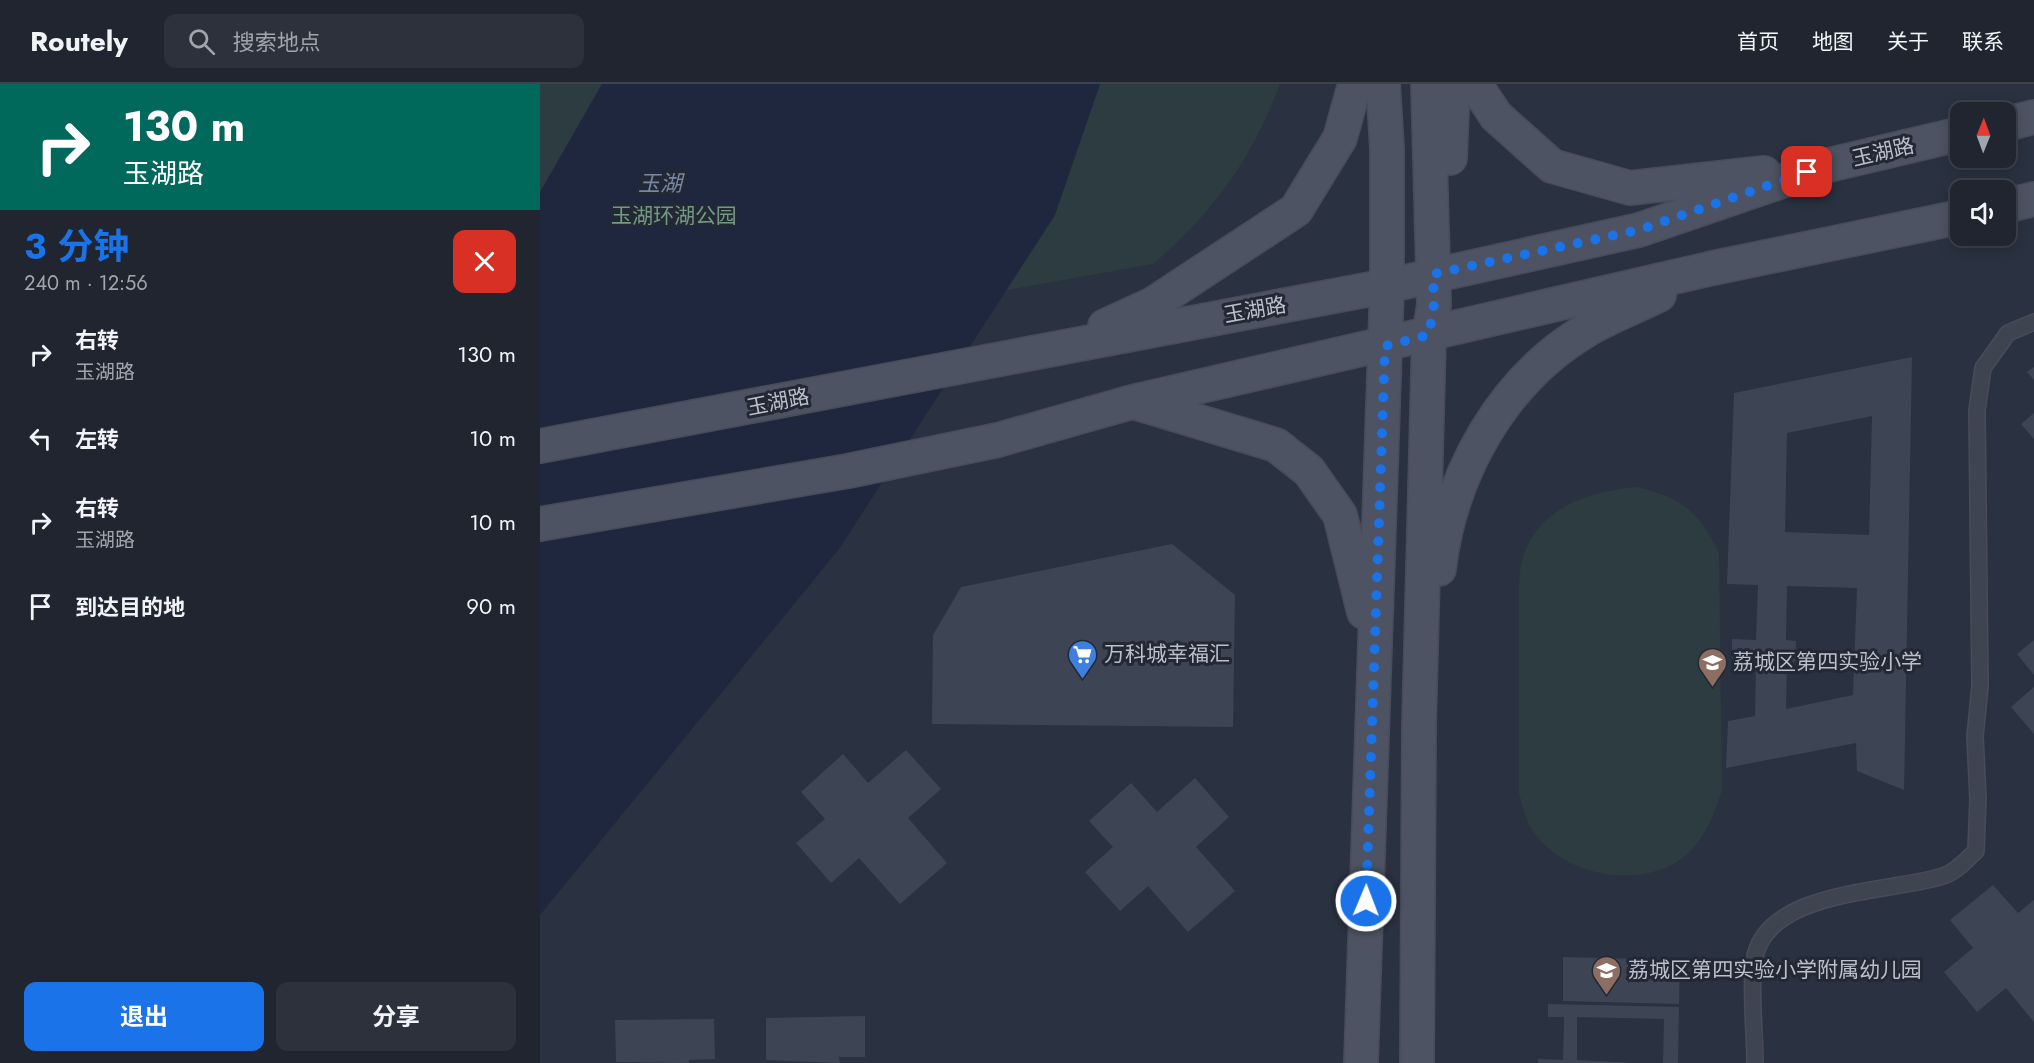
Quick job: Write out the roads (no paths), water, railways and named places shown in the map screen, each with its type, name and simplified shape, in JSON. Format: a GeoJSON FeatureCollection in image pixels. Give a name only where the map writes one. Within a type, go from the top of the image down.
{"type":"FeatureCollection","features":[{"type":"Feature","properties":{"kind":"main road"},"geometry":{"type":"LineString","coordinates":[[1067,345],[1153,304],[1296,210],[1340,138],[1355,84]]}},
{"type":"Feature","properties":{"kind":"main road"},"geometry":{"type":"LineString","coordinates":[[1361,1063],[1373,645],[1387,286],[1387,148],[1383,84]]}},
{"type":"Feature","properties":{"kind":"main road"},"geometry":{"type":"LineString","coordinates":[[1417,1063],[1419,725],[1429,335],[1434,304],[1428,84]]}},
{"type":"Feature","properties":{"kind":"main road"},"geometry":{"type":"LineString","coordinates":[[1433,259],[1449,172],[1453,84]]}},
{"type":"Feature","properties":{"kind":"main road"},"geometry":{"type":"LineString","coordinates":[[1475,84],[1496,117],[1552,166],[1630,188],[1828,165]]}},
{"type":"Feature","properties":{"kind":"main road"},"geometry":{"type":"LineString","coordinates":[[2016,122],[2034,117]]}},
{"type":"Feature","properties":{"kind":"main road","name":"玉湖路"},"geometry":{"type":"LineString","coordinates":[[540,446],[1387,286],[1433,259],[1639,230],[1828,165],[1950,136]]}},
{"type":"Feature","properties":{"kind":"main road"},"geometry":{"type":"LineString","coordinates":[[2016,203],[2034,198]]}},
{"type":"Feature","properties":{"kind":"main road"},"geometry":{"type":"LineString","coordinates":[[540,524],[836,473],[998,440],[1132,402],[1385,346],[1713,268],[1950,219]]}},
{"type":"Feature","properties":{"kind":"main road"},"geometry":{"type":"LineString","coordinates":[[1419,725],[1441,548],[1459,483],[1503,403],[1537,367],[1585,331],[1713,268]]}},
{"type":"Feature","properties":{"kind":"main road"},"geometry":{"type":"LineString","coordinates":[[1132,402],[1276,445],[1309,471],[1340,516],[1373,645]]}},
{"type":"Feature","properties":{"kind":"lane"},"geometry":{"type":"LineString","coordinates":[[1755,1063],[1754,961],[1760,941],[1788,913],[1817,901],[1946,876],[1976,851],[1978,799],[1975,736],[1980,687],[1977,410],[1983,368],[2008,333],[2034,322]]}},
{"type":"Feature","properties":{"kind":"water","name":"玉湖"},"geometry":{"type":"Polygon","coordinates":[[[602,84],[1100,84],[1055,215],[839,549],[540,915],[540,192],[602,84]]]}},
{"type":"Feature","properties":{"kind":"place","name":"万科城幸福汇"},"geometry":{"type":"Point","coordinates":[1083,680]}},
{"type":"Feature","properties":{"kind":"place","name":"荔城区第四实验小学"},"geometry":{"type":"Point","coordinates":[1712,688]}},
{"type":"Feature","properties":{"kind":"place","name":"荔城区第四实验小学附属幼儿园"},"geometry":{"type":"Point","coordinates":[1607,996]}},
{"type":"Feature","properties":{"kind":"park label","name":"玉湖环湖公园"},"geometry":{"type":"Point","coordinates":[674,216]}}]}
